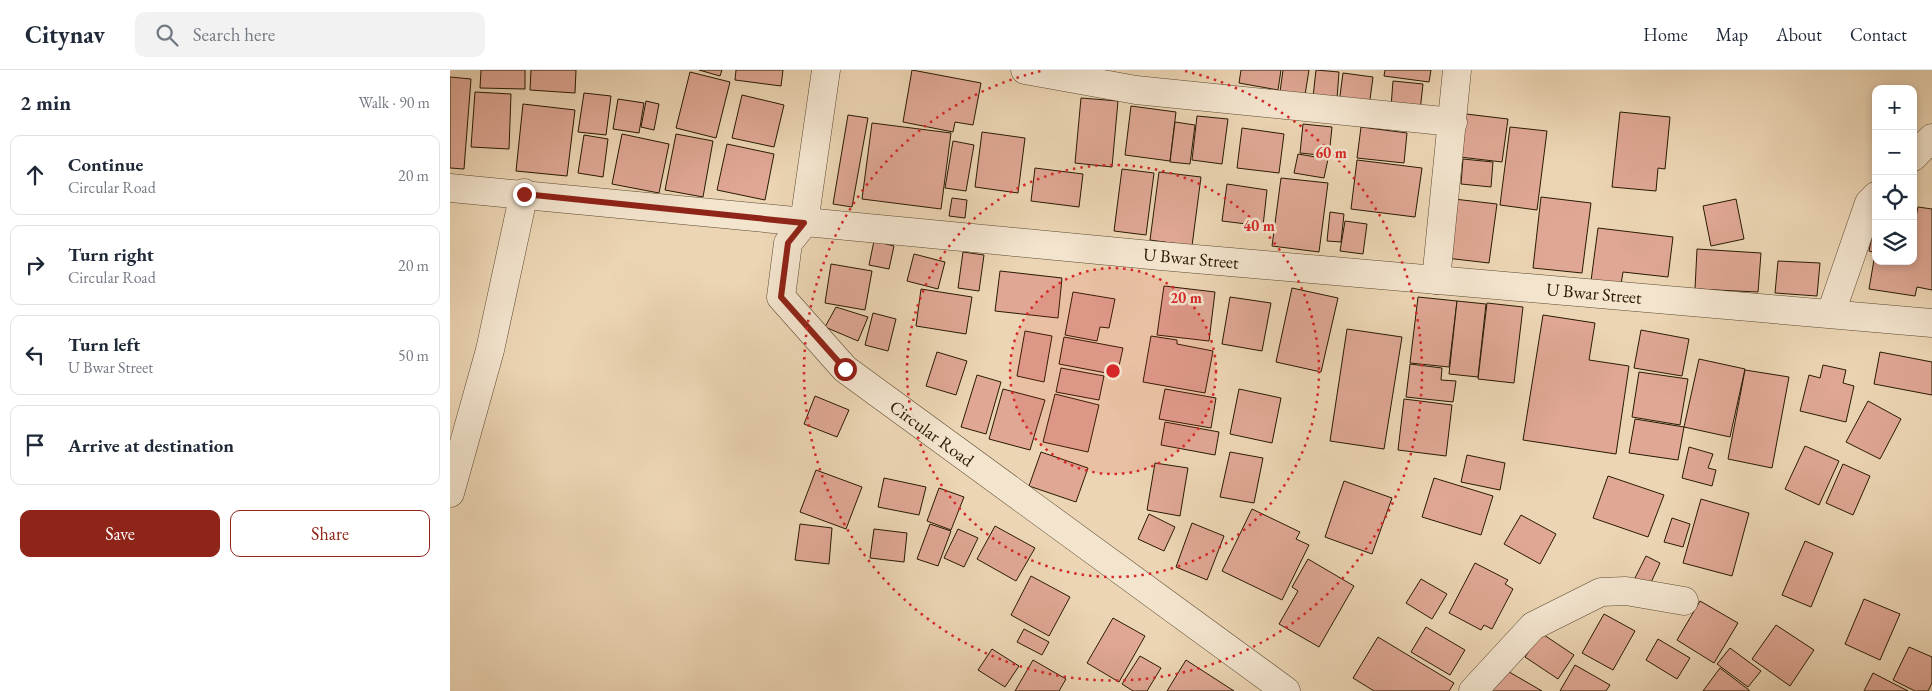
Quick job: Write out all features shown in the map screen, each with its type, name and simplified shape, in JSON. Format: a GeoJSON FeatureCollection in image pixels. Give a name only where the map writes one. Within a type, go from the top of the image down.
{"type":"FeatureCollection","features":[{"type":"Feature","properties":{"kind":"street"},"geometry":{"type":"LineString","coordinates":[[804,223],[826,70]]}},
{"type":"Feature","properties":{"kind":"street"},"geometry":{"type":"LineString","coordinates":[[1025,70],[1136,90],[1452,122]]}},
{"type":"Feature","properties":{"kind":"street"},"geometry":{"type":"LineString","coordinates":[[1436,280],[1457,70]]}},
{"type":"Feature","properties":{"kind":"street"},"geometry":{"type":"LineString","coordinates":[[1917,153],[1932,138]]}},
{"type":"Feature","properties":{"kind":"street","name":"U Bwar Street"},"geometry":{"type":"LineString","coordinates":[[450,188],[804,223],[1932,323]]}},
{"type":"Feature","properties":{"kind":"street"},"geometry":{"type":"LineString","coordinates":[[450,493],[490,350],[524,194]]}},
{"type":"Feature","properties":{"kind":"street"},"geometry":{"type":"LineString","coordinates":[[1831,313],[1868,203],[1872,200]]}},
{"type":"Feature","properties":{"kind":"street","name":"Circular Road"},"geometry":{"type":"LineString","coordinates":[[804,223],[788,243],[781,297],[845,369],[1286,691]]}},
{"type":"Feature","properties":{"kind":"street"},"geometry":{"type":"LineString","coordinates":[[1473,691],[1533,626],[1600,592],[1626,591],[1684,601]]}},
{"type":"Feature","properties":{"kind":"building"},"geometry":{"type":"Polygon","coordinates":[[[481,70],[525,70],[525,89],[480,88],[481,70]]]}},
{"type":"Feature","properties":{"kind":"building"},"geometry":{"type":"Polygon","coordinates":[[[531,70],[576,70],[575,93],[530,90],[531,70]]]}},
{"type":"Feature","properties":{"kind":"building"},"geometry":{"type":"Polygon","coordinates":[[[699,70],[722,70],[720,76],[699,70]]]}},
{"type":"Feature","properties":{"kind":"building"},"geometry":{"type":"Polygon","coordinates":[[[736,70],[783,70],[781,86],[735,80],[736,70]]]}},
{"type":"Feature","properties":{"kind":"building"},"geometry":{"type":"Polygon","coordinates":[[[912,70],[981,83],[973,125],[955,122],[953,132],[903,122],[912,70]]]}},
{"type":"Feature","properties":{"kind":"building"},"geometry":{"type":"Polygon","coordinates":[[[1241,70],[1281,70],[1278,90],[1239,83],[1241,70]]]}},
{"type":"Feature","properties":{"kind":"building"},"geometry":{"type":"Polygon","coordinates":[[[1283,70],[1309,70],[1305,95],[1280,92],[1283,70]]]}},
{"type":"Feature","properties":{"kind":"building"},"geometry":{"type":"Polygon","coordinates":[[[1316,70],[1339,72],[1337,99],[1313,97],[1316,70]]]}},
{"type":"Feature","properties":{"kind":"building"},"geometry":{"type":"Polygon","coordinates":[[[1385,70],[1431,70],[1429,82],[1384,76],[1385,70]]]}},
{"type":"Feature","properties":{"kind":"building"},"geometry":{"type":"Polygon","coordinates":[[[690,72],[730,82],[716,138],[676,128],[690,72]]]}},
{"type":"Feature","properties":{"kind":"building"},"geometry":{"type":"Polygon","coordinates":[[[1343,73],[1373,77],[1369,107],[1339,103],[1343,73]]]}},
{"type":"Feature","properties":{"kind":"building"},"geometry":{"type":"Polygon","coordinates":[[[450,77],[471,79],[464,169],[450,168],[450,77]]]}},
{"type":"Feature","properties":{"kind":"building"},"geometry":{"type":"Polygon","coordinates":[[[1393,81],[1423,84],[1420,111],[1391,107],[1393,81]]]}},
{"type":"Feature","properties":{"kind":"building"},"geometry":{"type":"Polygon","coordinates":[[[475,92],[511,94],[509,149],[471,147],[475,92]]]}},
{"type":"Feature","properties":{"kind":"building"},"geometry":{"type":"Polygon","coordinates":[[[584,93],[611,96],[606,135],[578,132],[584,93]]]}},
{"type":"Feature","properties":{"kind":"building"},"geometry":{"type":"Polygon","coordinates":[[[742,95],[784,105],[774,147],[732,138],[742,95]]]}},
{"type":"Feature","properties":{"kind":"building"},"geometry":{"type":"Polygon","coordinates":[[[1081,98],[1118,101],[1112,167],[1075,163],[1081,98]]]}},
{"type":"Feature","properties":{"kind":"building"},"geometry":{"type":"Polygon","coordinates":[[[618,99],[644,103],[639,133],[613,129],[618,99]]]}},
{"type":"Feature","properties":{"kind":"building"},"geometry":{"type":"Polygon","coordinates":[[[646,101],[659,104],[654,130],[641,127],[646,101]]]}},
{"type":"Feature","properties":{"kind":"building"},"geometry":{"type":"Polygon","coordinates":[[[523,104],[575,110],[567,176],[516,171],[523,104]]]}},
{"type":"Feature","properties":{"kind":"building"},"geometry":{"type":"Polygon","coordinates":[[[1131,106],[1176,112],[1170,161],[1125,155],[1131,106]]]}},
{"type":"Feature","properties":{"kind":"building"},"geometry":{"type":"Polygon","coordinates":[[[1620,112],[1670,117],[1665,169],[1658,168],[1656,191],[1612,187],[1620,112]]]}},
{"type":"Feature","properties":{"kind":"building"},"geometry":{"type":"Polygon","coordinates":[[[1466,114],[1508,119],[1502,162],[1460,157],[1466,114]]]}},
{"type":"Feature","properties":{"kind":"building"},"geometry":{"type":"Polygon","coordinates":[[[848,115],[868,118],[852,207],[833,204],[848,115]]]}},
{"type":"Feature","properties":{"kind":"building"},"geometry":{"type":"Polygon","coordinates":[[[1197,116],[1228,119],[1222,164],[1192,160],[1197,116]]]}},
{"type":"Feature","properties":{"kind":"building"},"geometry":{"type":"Polygon","coordinates":[[[1175,122],[1195,125],[1190,164],[1170,162],[1175,122]]]}},
{"type":"Feature","properties":{"kind":"building"},"geometry":{"type":"Polygon","coordinates":[[[872,123],[951,133],[941,209],[862,199],[872,123]]]}},
{"type":"Feature","properties":{"kind":"building"},"geometry":{"type":"Polygon","coordinates":[[[1303,124],[1332,127],[1329,156],[1300,153],[1303,124]]]}},
{"type":"Feature","properties":{"kind":"building"},"geometry":{"type":"Polygon","coordinates":[[[1361,127],[1407,133],[1404,163],[1357,158],[1361,127]]]}},
{"type":"Feature","properties":{"kind":"building"},"geometry":{"type":"Polygon","coordinates":[[[1510,127],[1547,131],[1537,210],[1500,205],[1510,127]]]}},
{"type":"Feature","properties":{"kind":"building"},"geometry":{"type":"Polygon","coordinates":[[[1242,128],[1284,134],[1279,173],[1237,168],[1242,128]]]}},
{"type":"Feature","properties":{"kind":"building"},"geometry":{"type":"Polygon","coordinates":[[[982,132],[1025,138],[1018,193],[975,187],[982,132]]]}},
{"type":"Feature","properties":{"kind":"building"},"geometry":{"type":"Polygon","coordinates":[[[622,134],[669,144],[659,193],[612,184],[622,134]]]}},
{"type":"Feature","properties":{"kind":"building"},"geometry":{"type":"Polygon","coordinates":[[[676,134],[713,141],[703,197],[665,190],[676,134]]]}},
{"type":"Feature","properties":{"kind":"building"},"geometry":{"type":"Polygon","coordinates":[[[584,135],[608,139],[603,177],[578,173],[584,135]]]}},
{"type":"Feature","properties":{"kind":"building"},"geometry":{"type":"Polygon","coordinates":[[[953,141],[974,145],[966,191],[945,188],[953,141]]]}},
{"type":"Feature","properties":{"kind":"building"},"geometry":{"type":"Polygon","coordinates":[[[727,144],[774,154],[765,200],[717,190],[727,144]]]}},
{"type":"Feature","properties":{"kind":"building"},"geometry":{"type":"Polygon","coordinates":[[[1298,154],[1328,159],[1324,178],[1294,173],[1298,154]]]}},
{"type":"Feature","properties":{"kind":"building"},"geometry":{"type":"Polygon","coordinates":[[[1463,159],[1493,162],[1491,187],[1461,184],[1463,159]]]}},
{"type":"Feature","properties":{"kind":"building"},"geometry":{"type":"Polygon","coordinates":[[[1357,160],[1422,168],[1415,217],[1351,209],[1357,160]]]}},
{"type":"Feature","properties":{"kind":"building"},"geometry":{"type":"Polygon","coordinates":[[[1035,168],[1083,174],[1079,207],[1031,201],[1035,168]]]}},
{"type":"Feature","properties":{"kind":"building"},"geometry":{"type":"Polygon","coordinates":[[[1122,169],[1154,173],[1146,235],[1114,231],[1122,169]]]}},
{"type":"Feature","properties":{"kind":"building"},"geometry":{"type":"Polygon","coordinates":[[[1159,172],[1201,177],[1192,246],[1150,240],[1159,172]]]}},
{"type":"Feature","properties":{"kind":"building"},"geometry":{"type":"Polygon","coordinates":[[[1281,178],[1328,183],[1319,252],[1272,246],[1281,178]]]}},
{"type":"Feature","properties":{"kind":"building"},"geometry":{"type":"Polygon","coordinates":[[[1227,184],[1267,190],[1263,226],[1222,221],[1227,184]]]}},
{"type":"Feature","properties":{"kind":"building"},"geometry":{"type":"Polygon","coordinates":[[[1541,197],[1591,203],[1582,273],[1533,268],[1541,197]]]}},
{"type":"Feature","properties":{"kind":"building"},"geometry":{"type":"Polygon","coordinates":[[[952,198],[967,200],[965,218],[949,216],[952,198]]]}},
{"type":"Feature","properties":{"kind":"building"},"geometry":{"type":"Polygon","coordinates":[[[1454,199],[1497,204],[1489,263],[1446,258],[1454,199]]]}},
{"type":"Feature","properties":{"kind":"building"},"geometry":{"type":"Polygon","coordinates":[[[1736,199],[1744,239],[1711,246],[1703,206],[1736,199]]]}},
{"type":"Feature","properties":{"kind":"building"},"geometry":{"type":"Polygon","coordinates":[[[1918,207],[1932,209],[1932,290],[1917,287],[1915,296],[1869,289],[1873,265],[1917,265],[1918,207]]]}},
{"type":"Feature","properties":{"kind":"building"},"geometry":{"type":"Polygon","coordinates":[[[1330,212],[1344,214],[1341,242],[1327,241],[1330,212]]]}},
{"type":"Feature","properties":{"kind":"building"},"geometry":{"type":"Polygon","coordinates":[[[1345,221],[1367,224],[1363,254],[1340,251],[1345,221]]]}},
{"type":"Feature","properties":{"kind":"building"},"geometry":{"type":"Polygon","coordinates":[[[1598,228],[1673,237],[1668,277],[1623,272],[1621,284],[1591,281],[1598,228]]]}},
{"type":"Feature","properties":{"kind":"building"},"geometry":{"type":"Polygon","coordinates":[[[1872,236],[1872,252],[1869,251],[1872,236]]]}},
{"type":"Feature","properties":{"kind":"building"},"geometry":{"type":"Polygon","coordinates":[[[874,241],[894,246],[889,269],[869,265],[874,241]]]}},
{"type":"Feature","properties":{"kind":"building"},"geometry":{"type":"Polygon","coordinates":[[[1697,249],[1761,253],[1758,292],[1695,289],[1697,249]]]}},
{"type":"Feature","properties":{"kind":"building"},"geometry":{"type":"Polygon","coordinates":[[[963,252],[984,255],[979,291],[958,288],[963,252]]]}},
{"type":"Feature","properties":{"kind":"building"},"geometry":{"type":"Polygon","coordinates":[[[914,254],[945,262],[938,289],[907,281],[914,254]]]}},
{"type":"Feature","properties":{"kind":"building"},"geometry":{"type":"Polygon","coordinates":[[[1778,261],[1820,263],[1817,296],[1775,293],[1778,261]]]}},
{"type":"Feature","properties":{"kind":"building"},"geometry":{"type":"Polygon","coordinates":[[[831,264],[872,271],[865,310],[825,303],[831,264]]]}},
{"type":"Feature","properties":{"kind":"building"},"geometry":{"type":"Polygon","coordinates":[[[1000,271],[1062,278],[1058,318],[995,311],[1000,271]]]}},
{"type":"Feature","properties":{"kind":"building"},"geometry":{"type":"Polygon","coordinates":[[[1164,286],[1215,292],[1209,341],[1157,335],[1164,286]]]}},
{"type":"Feature","properties":{"kind":"building"},"geometry":{"type":"Polygon","coordinates":[[[1292,288],[1338,298],[1321,372],[1276,362],[1292,288]]]}},
{"type":"Feature","properties":{"kind":"building"},"geometry":{"type":"Polygon","coordinates":[[[921,289],[972,297],[966,334],[916,326],[921,289]]]}},
{"type":"Feature","properties":{"kind":"building"},"geometry":{"type":"Polygon","coordinates":[[[1073,292],[1115,299],[1109,328],[1100,327],[1097,341],[1065,335],[1073,292]]]}},
{"type":"Feature","properties":{"kind":"building"},"geometry":{"type":"Polygon","coordinates":[[[1230,297],[1271,303],[1262,351],[1222,344],[1230,297]]]}},
{"type":"Feature","properties":{"kind":"building"},"geometry":{"type":"Polygon","coordinates":[[[1418,297],[1457,301],[1449,367],[1410,363],[1418,297]]]}},
{"type":"Feature","properties":{"kind":"building"},"geometry":{"type":"Polygon","coordinates":[[[1457,301],[1486,304],[1478,377],[1449,374],[1457,301]]]}},
{"type":"Feature","properties":{"kind":"building"},"geometry":{"type":"Polygon","coordinates":[[[1487,303],[1523,307],[1514,383],[1478,379],[1487,303]]]}},
{"type":"Feature","properties":{"kind":"building"},"geometry":{"type":"Polygon","coordinates":[[[836,307],[868,317],[858,341],[825,327],[836,307]]]}},
{"type":"Feature","properties":{"kind":"building"},"geometry":{"type":"Polygon","coordinates":[[[873,313],[896,319],[888,351],[865,345],[873,313]]]}},
{"type":"Feature","properties":{"kind":"building"},"geometry":{"type":"Polygon","coordinates":[[[1543,315],[1595,323],[1589,360],[1629,366],[1616,454],[1523,440],[1543,315]]]}},
{"type":"Feature","properties":{"kind":"building"},"geometry":{"type":"Polygon","coordinates":[[[1347,329],[1402,337],[1384,449],[1330,441],[1347,329]]]}},
{"type":"Feature","properties":{"kind":"building"},"geometry":{"type":"Polygon","coordinates":[[[1641,330],[1689,339],[1682,376],[1634,368],[1641,330]]]}},
{"type":"Feature","properties":{"kind":"building"},"geometry":{"type":"Polygon","coordinates":[[[1025,331],[1052,336],[1044,382],[1017,376],[1025,331]]]}},
{"type":"Feature","properties":{"kind":"building"},"geometry":{"type":"Polygon","coordinates":[[[1151,336],[1177,340],[1177,344],[1213,351],[1205,393],[1143,382],[1151,336]]]}},
{"type":"Feature","properties":{"kind":"building"},"geometry":{"type":"Polygon","coordinates":[[[1064,337],[1123,348],[1117,375],[1059,364],[1064,337]]]}},
{"type":"Feature","properties":{"kind":"building"},"geometry":{"type":"Polygon","coordinates":[[[937,352],[967,361],[956,395],[926,386],[937,352]]]}},
{"type":"Feature","properties":{"kind":"building"},"geometry":{"type":"Polygon","coordinates":[[[1880,352],[1932,362],[1932,395],[1874,384],[1880,352]]]}},
{"type":"Feature","properties":{"kind":"building"},"geometry":{"type":"Polygon","coordinates":[[[1699,359],[1745,369],[1730,437],[1684,427],[1699,359]]]}},
{"type":"Feature","properties":{"kind":"building"},"geometry":{"type":"Polygon","coordinates":[[[1410,364],[1442,368],[1441,380],[1456,381],[1453,402],[1406,397],[1410,364]]]}},
{"type":"Feature","properties":{"kind":"building"},"geometry":{"type":"Polygon","coordinates":[[[1823,365],[1846,370],[1843,383],[1854,386],[1846,422],[1800,411],[1809,375],[1820,378],[1823,365]]]}},
{"type":"Feature","properties":{"kind":"building"},"geometry":{"type":"Polygon","coordinates":[[[1061,368],[1104,376],[1099,400],[1056,392],[1061,368]]]}},
{"type":"Feature","properties":{"kind":"building"},"geometry":{"type":"Polygon","coordinates":[[[1745,370],[1789,377],[1772,468],[1728,459],[1745,370]]]}},
{"type":"Feature","properties":{"kind":"building"},"geometry":{"type":"Polygon","coordinates":[[[1639,372],[1688,379],[1680,425],[1632,417],[1639,372]]]}},
{"type":"Feature","properties":{"kind":"building"},"geometry":{"type":"Polygon","coordinates":[[[977,375],[1001,382],[986,434],[961,427],[977,375]]]}},
{"type":"Feature","properties":{"kind":"building"},"geometry":{"type":"Polygon","coordinates":[[[1003,389],[1045,400],[1030,450],[989,439],[1003,389]]]}},
{"type":"Feature","properties":{"kind":"building"},"geometry":{"type":"Polygon","coordinates":[[[1165,389],[1216,398],[1211,428],[1159,419],[1165,389]]]}},
{"type":"Feature","properties":{"kind":"building"},"geometry":{"type":"Polygon","coordinates":[[[1239,389],[1281,398],[1272,443],[1230,434],[1239,389]]]}},
{"type":"Feature","properties":{"kind":"building"},"geometry":{"type":"Polygon","coordinates":[[[1055,394],[1099,405],[1088,452],[1043,442],[1055,394]]]}},
{"type":"Feature","properties":{"kind":"building"},"geometry":{"type":"Polygon","coordinates":[[[815,396],[849,410],[837,437],[804,424],[815,396]]]}},
{"type":"Feature","properties":{"kind":"building"},"geometry":{"type":"Polygon","coordinates":[[[1404,399],[1452,405],[1446,456],[1398,450],[1404,399]]]}},
{"type":"Feature","properties":{"kind":"building"},"geometry":{"type":"Polygon","coordinates":[[[1868,401],[1901,419],[1880,459],[1846,442],[1868,401]]]}},
{"type":"Feature","properties":{"kind":"building"},"geometry":{"type":"Polygon","coordinates":[[[1635,419],[1684,427],[1678,460],[1629,453],[1635,419]]]}},
{"type":"Feature","properties":{"kind":"building"},"geometry":{"type":"Polygon","coordinates":[[[1165,422],[1219,432],[1215,455],[1161,445],[1165,422]]]}},
{"type":"Feature","properties":{"kind":"building"},"geometry":{"type":"Polygon","coordinates":[[[1805,446],[1839,461],[1819,505],[1785,489],[1805,446]]]}},
{"type":"Feature","properties":{"kind":"building"},"geometry":{"type":"Polygon","coordinates":[[[1689,447],[1713,454],[1708,468],[1716,470],[1712,486],[1682,478],[1689,447]]]}},
{"type":"Feature","properties":{"kind":"building"},"geometry":{"type":"Polygon","coordinates":[[[1041,452],[1088,468],[1076,502],[1029,486],[1041,452]]]}},
{"type":"Feature","properties":{"kind":"building"},"geometry":{"type":"Polygon","coordinates":[[[1230,452],[1263,458],[1254,503],[1220,497],[1230,452]]]}},
{"type":"Feature","properties":{"kind":"building"},"geometry":{"type":"Polygon","coordinates":[[[1467,455],[1505,463],[1500,490],[1461,482],[1467,455]]]}},
{"type":"Feature","properties":{"kind":"building"},"geometry":{"type":"Polygon","coordinates":[[[1155,463],[1188,468],[1180,516],[1147,510],[1155,463]]]}},
{"type":"Feature","properties":{"kind":"building"},"geometry":{"type":"Polygon","coordinates":[[[1843,464],[1870,476],[1853,515],[1826,503],[1843,464]]]}},
{"type":"Feature","properties":{"kind":"building"},"geometry":{"type":"Polygon","coordinates":[[[816,470],[862,487],[846,529],[800,512],[816,470]]]}},
{"type":"Feature","properties":{"kind":"building"},"geometry":{"type":"Polygon","coordinates":[[[1608,476],[1664,495],[1648,537],[1593,518],[1608,476]]]}},
{"type":"Feature","properties":{"kind":"building"},"geometry":{"type":"Polygon","coordinates":[[[884,478],[926,487],[919,515],[878,507],[884,478]]]}},
{"type":"Feature","properties":{"kind":"building"},"geometry":{"type":"Polygon","coordinates":[[[1434,478],[1493,496],[1481,535],[1422,517],[1434,478]]]}},
{"type":"Feature","properties":{"kind":"building"},"geometry":{"type":"Polygon","coordinates":[[[1344,481],[1392,498],[1372,554],[1325,537],[1344,481]]]}},
{"type":"Feature","properties":{"kind":"building"},"geometry":{"type":"Polygon","coordinates":[[[939,488],[964,497],[951,530],[927,521],[939,488]]]}},
{"type":"Feature","properties":{"kind":"building"},"geometry":{"type":"Polygon","coordinates":[[[1701,499],[1749,513],[1732,576],[1683,563],[1701,499]]]}},
{"type":"Feature","properties":{"kind":"building"},"geometry":{"type":"Polygon","coordinates":[[[1252,509],[1300,532],[1296,539],[1309,545],[1282,600],[1222,571],[1252,509]]]}},
{"type":"Feature","properties":{"kind":"building"},"geometry":{"type":"Polygon","coordinates":[[[1149,514],[1175,527],[1164,551],[1138,539],[1149,514]]]}},
{"type":"Feature","properties":{"kind":"building"},"geometry":{"type":"Polygon","coordinates":[[[1521,515],[1556,534],[1540,564],[1504,544],[1521,515]]]}},
{"type":"Feature","properties":{"kind":"building"},"geometry":{"type":"Polygon","coordinates":[[[1672,518],[1690,524],[1683,547],[1664,542],[1672,518]]]}},
{"type":"Feature","properties":{"kind":"building"},"geometry":{"type":"Polygon","coordinates":[[[1192,523],[1224,536],[1207,580],[1176,567],[1192,523]]]}},
{"type":"Feature","properties":{"kind":"building"},"geometry":{"type":"Polygon","coordinates":[[[800,524],[832,528],[829,564],[795,560],[800,524]]]}},
{"type":"Feature","properties":{"kind":"building"},"geometry":{"type":"Polygon","coordinates":[[[930,524],[951,531],[938,566],[917,559],[930,524]]]}},
{"type":"Feature","properties":{"kind":"building"},"geometry":{"type":"Polygon","coordinates":[[[995,526],[1035,548],[1016,581],[977,559],[995,526]]]}},
{"type":"Feature","properties":{"kind":"building"},"geometry":{"type":"Polygon","coordinates":[[[874,529],[907,533],[904,562],[870,558],[874,529]]]}},
{"type":"Feature","properties":{"kind":"building"},"geometry":{"type":"Polygon","coordinates":[[[958,529],[978,538],[964,567],[944,558],[958,529]]]}},
{"type":"Feature","properties":{"kind":"building"},"geometry":{"type":"Polygon","coordinates":[[[1805,541],[1833,553],[1811,607],[1782,595],[1805,541]]]}},
{"type":"Feature","properties":{"kind":"building"},"geometry":{"type":"Polygon","coordinates":[[[1646,556],[1660,563],[1648,589],[1633,582],[1646,556]]]}},
{"type":"Feature","properties":{"kind":"building"},"geometry":{"type":"Polygon","coordinates":[[[1308,559],[1354,586],[1319,647],[1279,624],[1298,591],[1292,587],[1308,559]]]}},
{"type":"Feature","properties":{"kind":"building"},"geometry":{"type":"Polygon","coordinates":[[[1475,563],[1508,580],[1505,584],[1513,589],[1492,629],[1484,625],[1481,630],[1449,613],[1475,563]]]}},
{"type":"Feature","properties":{"kind":"building"},"geometry":{"type":"Polygon","coordinates":[[[1031,576],[1070,597],[1049,636],[1011,615],[1031,576]]]}},
{"type":"Feature","properties":{"kind":"building"},"geometry":{"type":"Polygon","coordinates":[[[1421,579],[1447,594],[1432,619],[1406,603],[1421,579]]]}},
{"type":"Feature","properties":{"kind":"building"},"geometry":{"type":"Polygon","coordinates":[[[1864,599],[1900,614],[1880,660],[1845,644],[1864,599]]]}},
{"type":"Feature","properties":{"kind":"building"},"geometry":{"type":"Polygon","coordinates":[[[1700,601],[1738,623],[1714,663],[1677,640],[1700,601]]]}},
{"type":"Feature","properties":{"kind":"building"},"geometry":{"type":"Polygon","coordinates":[[[1604,614],[1635,631],[1613,670],[1582,653],[1604,614]]]}},
{"type":"Feature","properties":{"kind":"building"},"geometry":{"type":"Polygon","coordinates":[[[1113,618],[1145,636],[1119,682],[1087,663],[1113,618]]]}},
{"type":"Feature","properties":{"kind":"building"},"geometry":{"type":"Polygon","coordinates":[[[1776,625],[1814,650],[1790,686],[1752,659],[1776,625]]]}},
{"type":"Feature","properties":{"kind":"building"},"geometry":{"type":"Polygon","coordinates":[[[1426,627],[1465,650],[1450,675],[1411,652],[1426,627]]]}},
{"type":"Feature","properties":{"kind":"building"},"geometry":{"type":"Polygon","coordinates":[[[1024,629],[1049,642],[1042,655],[1017,642],[1024,629]]]}},
{"type":"Feature","properties":{"kind":"building"},"geometry":{"type":"Polygon","coordinates":[[[1541,633],[1574,655],[1558,679],[1525,657],[1541,633]]]}},
{"type":"Feature","properties":{"kind":"building"},"geometry":{"type":"Polygon","coordinates":[[[1378,637],[1454,683],[1449,691],[1374,691],[1353,678],[1378,637]]]}},
{"type":"Feature","properties":{"kind":"building"},"geometry":{"type":"Polygon","coordinates":[[[1658,639],[1690,658],[1677,679],[1646,660],[1658,639]]]}},
{"type":"Feature","properties":{"kind":"building"},"geometry":{"type":"Polygon","coordinates":[[[1909,647],[1932,657],[1932,683],[1928,691],[1915,691],[1893,680],[1909,647]]]}},
{"type":"Feature","properties":{"kind":"building"},"geometry":{"type":"Polygon","coordinates":[[[1730,648],[1761,671],[1748,687],[1717,664],[1730,648]]]}},
{"type":"Feature","properties":{"kind":"building"},"geometry":{"type":"Polygon","coordinates":[[[992,649],[1019,666],[1005,687],[978,670],[992,649]]]}},
{"type":"Feature","properties":{"kind":"building"},"geometry":{"type":"Polygon","coordinates":[[[1140,656],[1161,668],[1147,691],[1133,691],[1122,684],[1140,656]]]}},
{"type":"Feature","properties":{"kind":"building"},"geometry":{"type":"Polygon","coordinates":[[[1033,660],[1066,679],[1059,691],[1015,691],[1033,660]]]}},
{"type":"Feature","properties":{"kind":"building"},"geometry":{"type":"Polygon","coordinates":[[[1186,660],[1234,691],[1167,691],[1186,660]]]}},
{"type":"Feature","properties":{"kind":"building"},"geometry":{"type":"Polygon","coordinates":[[[1575,665],[1610,685],[1606,691],[1560,691],[1575,665]]]}},
{"type":"Feature","properties":{"kind":"building"},"geometry":{"type":"Polygon","coordinates":[[[1720,668],[1749,690],[1749,691],[1703,691],[1720,668]]]}},
{"type":"Feature","properties":{"kind":"building"},"geometry":{"type":"Polygon","coordinates":[[[1504,669],[1542,691],[1492,691],[1504,669]]]}},
{"type":"Feature","properties":{"kind":"building"},"geometry":{"type":"Polygon","coordinates":[[[1873,673],[1908,691],[1864,691],[1873,673]]]}},
{"type":"Feature","properties":{"kind":"route"},"geometry":{"type":"LineString","coordinates":[[524,194],[804,223],[788,243],[781,297],[845,369]]}}]}
